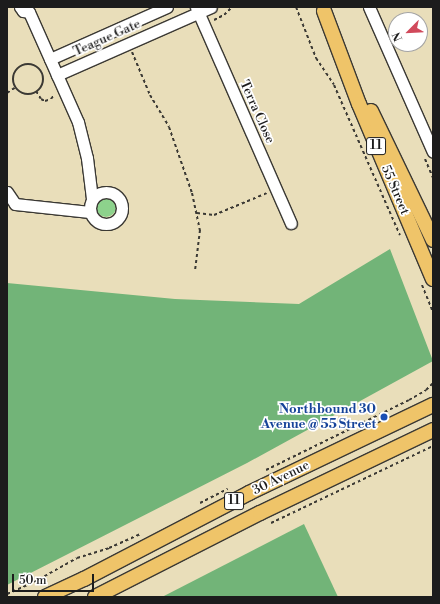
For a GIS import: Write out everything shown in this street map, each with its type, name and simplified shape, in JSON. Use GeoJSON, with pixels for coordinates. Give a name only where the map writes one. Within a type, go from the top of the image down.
{"type":"FeatureCollection","features":[{"type":"Feature","properties":{"kind":"main road","name":"55 Street"},"geometry":{"type":"LineString","coordinates":[[323,9],[433,240]]}},
{"type":"Feature","properties":{"kind":"main road","name":"55 Street"},"geometry":{"type":"LineString","coordinates":[[323,9],[358,104],[427,281]]}},
{"type":"Feature","properties":{"kind":"main road","name":"30 Avenue"},"geometry":{"type":"LineString","coordinates":[[45,597],[84,579],[249,493],[431,404]]}},
{"type":"Feature","properties":{"kind":"main road","name":"30 Avenue"},"geometry":{"type":"LineString","coordinates":[[95,597],[260,513],[433,430]]}},
{"type":"Feature","properties":{"kind":"street","name":"Teague Gate"},"geometry":{"type":"LineString","coordinates":[[50,59],[167,7]]}},
{"type":"Feature","properties":{"kind":"street","name":"Teague Gate"},"geometry":{"type":"LineString","coordinates":[[57,75],[197,10],[211,7]]}},
{"type":"Feature","properties":{"kind":"street"},"geometry":{"type":"LineString","coordinates":[[369,7],[430,139],[433,152]]}},
{"type":"Feature","properties":{"kind":"street"},"geometry":{"type":"LineString","coordinates":[[28,9],[83,139],[92,199],[90,212],[97,221],[107,224],[117,219],[121,210],[119,199],[111,193],[100,192],[92,199]]}},
{"type":"Feature","properties":{"kind":"street","name":"Terra Close"},"geometry":{"type":"LineString","coordinates":[[197,10],[291,223]]}},
{"type":"Feature","properties":{"kind":"street"},"geometry":{"type":"LineString","coordinates":[[7,192],[11,208],[90,212]]}},
{"type":"Feature","properties":{"kind":"path"},"geometry":{"type":"LineString","coordinates":[[213,21],[224,15],[232,7]]}},
{"type":"Feature","properties":{"kind":"path"},"geometry":{"type":"LineString","coordinates":[[296,7],[316,58],[334,85],[401,238]]}},
{"type":"Feature","properties":{"kind":"path"},"geometry":{"type":"LineString","coordinates":[[132,50],[150,95],[170,131],[189,182],[200,230],[195,271]]}},
{"type":"Feature","properties":{"kind":"path"},"geometry":{"type":"LineString","coordinates":[[25,64],[36,67],[42,74],[44,83],[36,91],[26,94],[20,92],[13,80],[14,73],[18,68],[25,64]]}},
{"type":"Feature","properties":{"kind":"path"},"geometry":{"type":"LineString","coordinates":[[44,83],[48,85]]}},
{"type":"Feature","properties":{"kind":"path"},"geometry":{"type":"LineString","coordinates":[[7,93],[16,87]]}},
{"type":"Feature","properties":{"kind":"path"},"geometry":{"type":"LineString","coordinates":[[36,91],[41,99],[45,101],[53,97],[53,91]]}},
{"type":"Feature","properties":{"kind":"path"},"geometry":{"type":"LineString","coordinates":[[197,213],[214,215],[276,190]]}},
{"type":"Feature","properties":{"kind":"path"},"geometry":{"type":"LineString","coordinates":[[427,281],[433,312]]}},
{"type":"Feature","properties":{"kind":"path"},"geometry":{"type":"LineString","coordinates":[[263,471],[417,396],[433,383]]}},
{"type":"Feature","properties":{"kind":"path"},"geometry":{"type":"LineString","coordinates":[[314,503],[433,446]]}},
{"type":"Feature","properties":{"kind":"path"},"geometry":{"type":"LineString","coordinates":[[194,506],[230,488]]}},
{"type":"Feature","properties":{"kind":"path"},"geometry":{"type":"LineString","coordinates":[[7,594],[34,582],[77,558],[109,548],[147,531]]}},
{"type":"Feature","properties":{"kind":"green space"},"geometry":{"type":"Polygon","coordinates":[[[106,197],[113,200],[116,207],[113,214],[106,217],[99,214],[96,207],[99,200],[106,197]]]}},
{"type":"Feature","properties":{"kind":"green space"},"geometry":{"type":"Polygon","coordinates":[[[390,249],[433,361],[247,463],[7,585],[7,283],[175,299],[299,304],[390,249]]]}},
{"type":"Feature","properties":{"kind":"green space"},"geometry":{"type":"Polygon","coordinates":[[[304,524],[338,597],[162,597],[304,524]]]}},
{"type":"Feature","properties":{"kind":"place","name":"Northbound 30 Avenue @ 55 Street"},"geometry":{"type":"Point","coordinates":[384,417]}}]}
